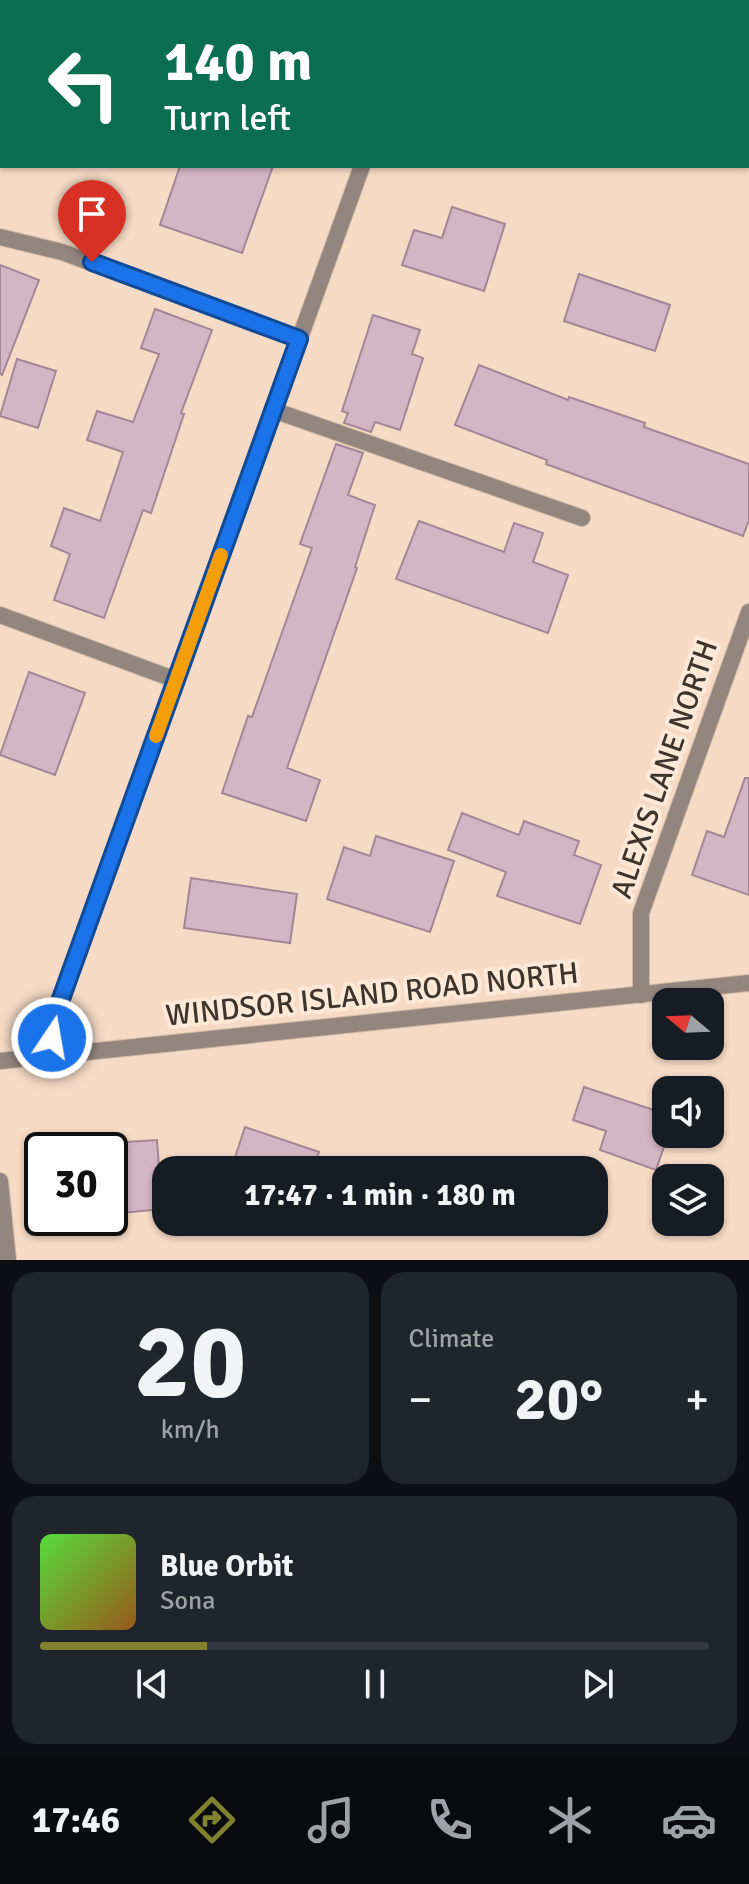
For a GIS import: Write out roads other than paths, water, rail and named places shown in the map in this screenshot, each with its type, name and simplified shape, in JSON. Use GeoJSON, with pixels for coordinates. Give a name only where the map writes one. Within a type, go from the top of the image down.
{"type":"FeatureCollection","features":[{"type":"Feature","properties":{"kind":"street"},"geometry":{"type":"LineString","coordinates":[[52,1055],[53,1021],[361,168]]}},
{"type":"Feature","properties":{"kind":"street"},"geometry":{"type":"LineString","coordinates":[[0,237],[62,252],[299,339]]}},
{"type":"Feature","properties":{"kind":"street"},"geometry":{"type":"LineString","coordinates":[[273,410],[582,518]]}},
{"type":"Feature","properties":{"kind":"street","name":"ALEXIS LANE NORTH"},"geometry":{"type":"LineString","coordinates":[[641,995],[641,913],[749,612]]}},
{"type":"Feature","properties":{"kind":"street"},"geometry":{"type":"LineString","coordinates":[[0,615],[176,680]]}},
{"type":"Feature","properties":{"kind":"street","name":"WINDSOR ISLAND ROAD NORTH"},"geometry":{"type":"LineString","coordinates":[[0,1061],[749,983]]}},
{"type":"Feature","properties":{"kind":"street"},"geometry":{"type":"LineString","coordinates":[[0,1181],[8,1260]]}}]}
